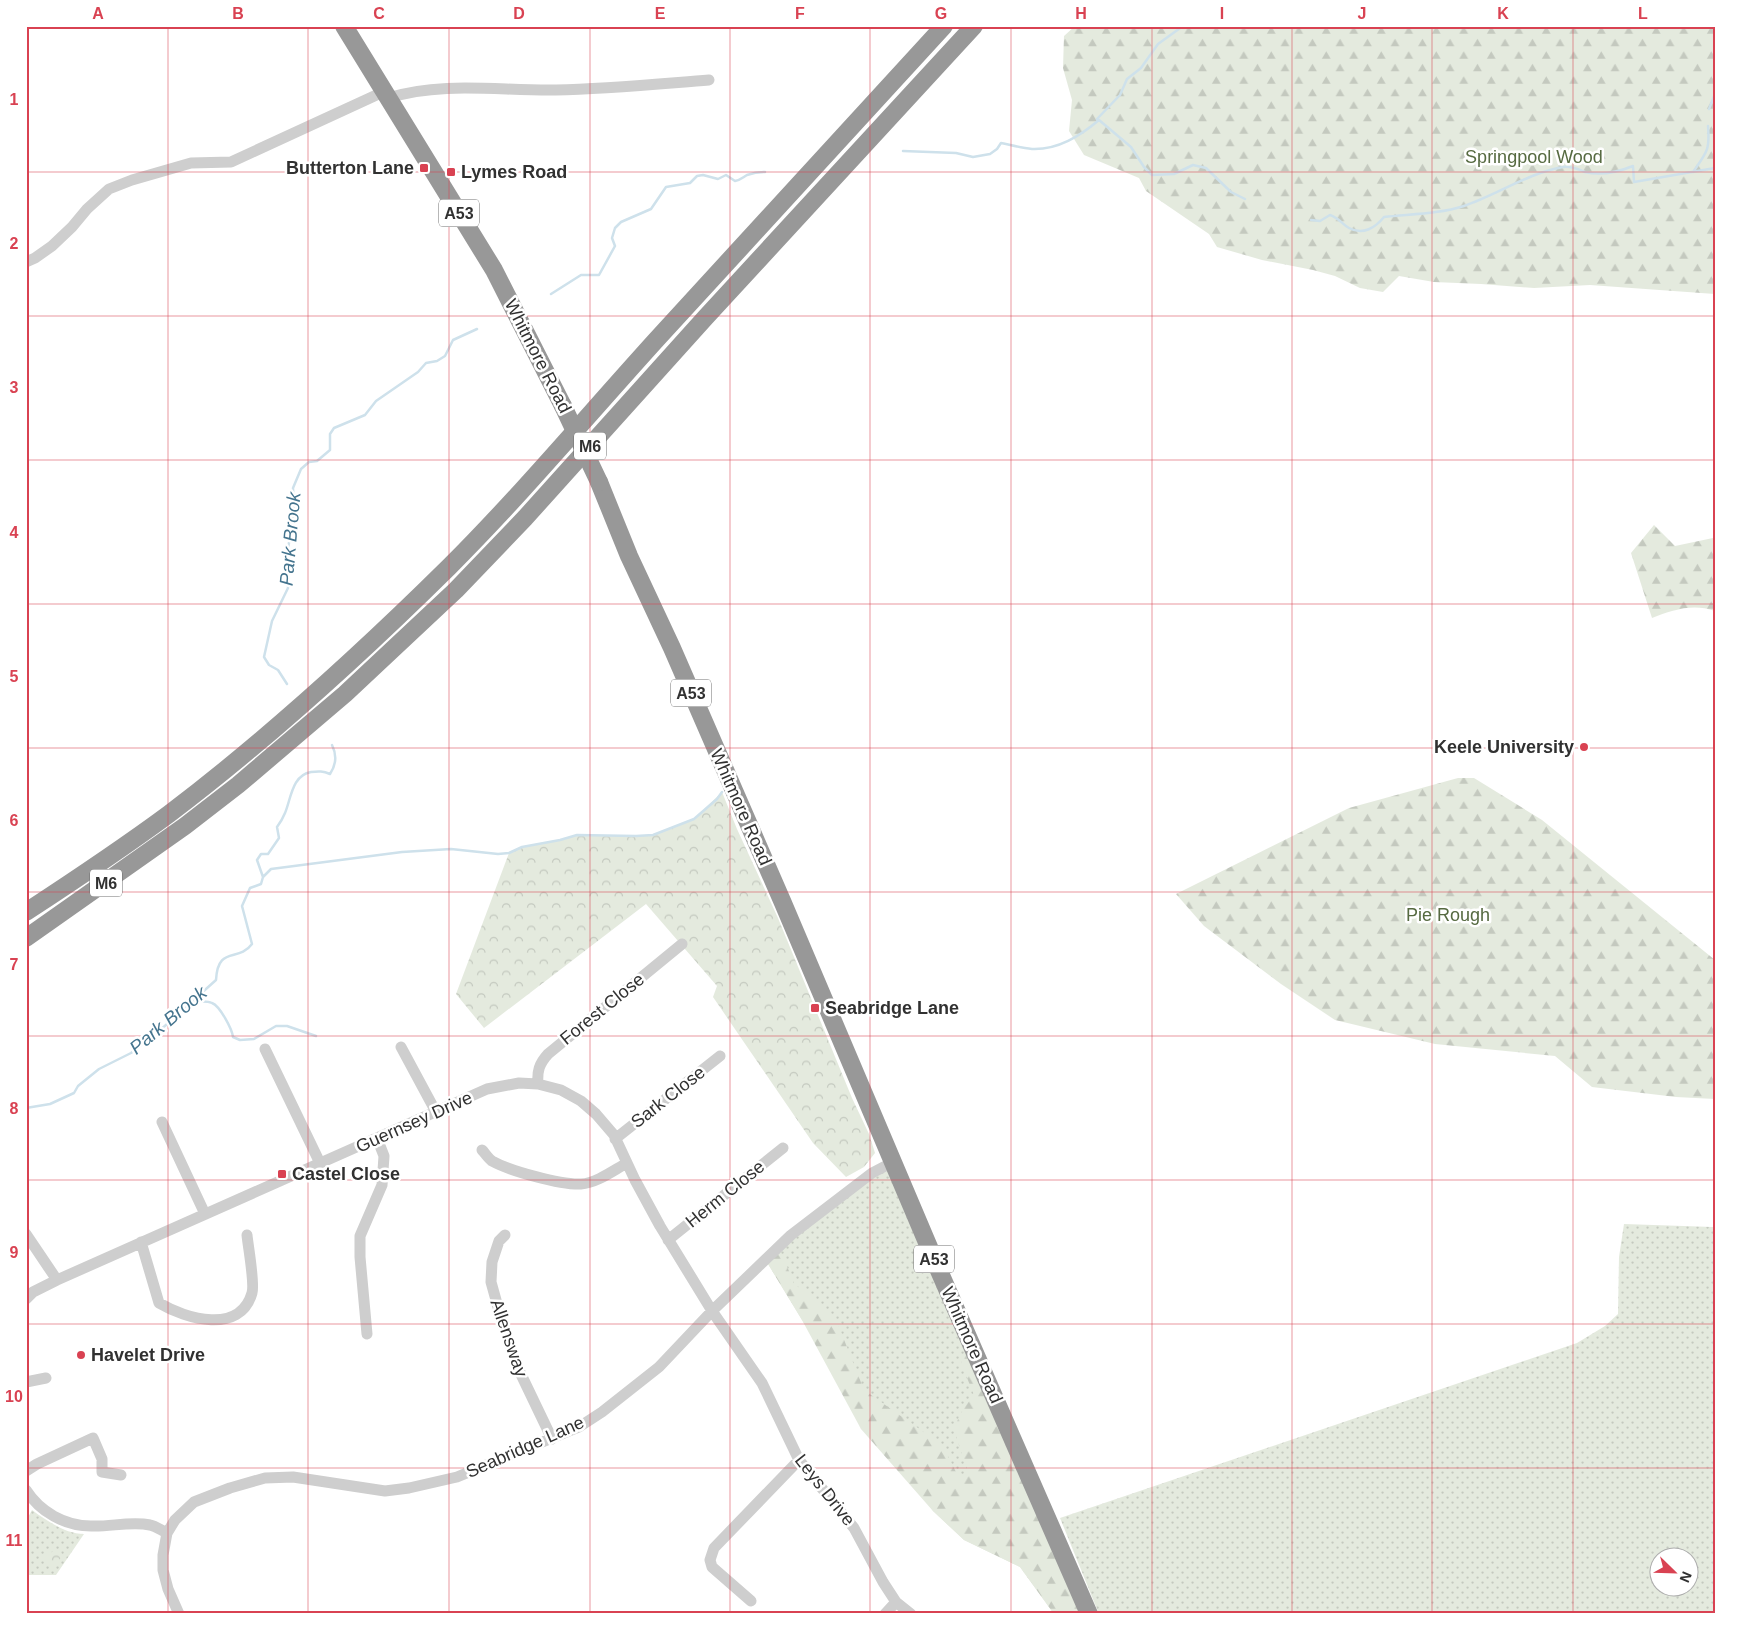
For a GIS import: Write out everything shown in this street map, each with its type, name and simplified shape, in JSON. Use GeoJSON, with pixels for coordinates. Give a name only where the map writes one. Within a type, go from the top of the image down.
{"type":"FeatureCollection","features":[{"type":"Feature","properties":{"kind":"highway","name":"Whitmore Road"},"geometry":{"type":"LineString","coordinates":[[344,26],[494,270],[599,482],[629,556],[672,648],[783,903],[937,1266],[1088,1614]]}},
{"type":"Feature","properties":{"kind":"highway","name":"M6"},"geometry":{"type":"LineString","coordinates":[[26,912],[96,867],[171,812],[276,727],[328,681],[449,567],[942,29]]}},
{"type":"Feature","properties":{"kind":"highway","name":"M6"},"geometry":{"type":"LineString","coordinates":[[26,938],[186,826],[238,786],[337,701],[442,604],[525,518],[705,318],[970,31]]}},
{"type":"Feature","properties":{"kind":"street"},"geometry":{"type":"LineString","coordinates":[[26,262],[52,246],[109,188],[191,162],[231,162],[386,95],[465,87],[554,90],[609,88],[709,80]]}},
{"type":"Feature","properties":{"kind":"street","name":"Forest Close"},"geometry":{"type":"LineString","coordinates":[[538,1084],[537,1072],[540,1063],[548,1054],[682,944]]}},
{"type":"Feature","properties":{"kind":"street"},"geometry":{"type":"LineString","coordinates":[[400,1047],[436,1112]]}},
{"type":"Feature","properties":{"kind":"street"},"geometry":{"type":"LineString","coordinates":[[265,1049],[320,1163]]}},
{"type":"Feature","properties":{"kind":"street","name":"Sark Close"},"geometry":{"type":"LineString","coordinates":[[615,1139],[720,1056]]}},
{"type":"Feature","properties":{"kind":"street","name":"Guernsey Drive"},"geometry":{"type":"LineString","coordinates":[[26,1298],[33,1292],[57,1280],[487,1089],[519,1083],[538,1084],[561,1090],[596,1114],[615,1139],[668,1240],[712,1311]]}},
{"type":"Feature","properties":{"kind":"street"},"geometry":{"type":"LineString","coordinates":[[162,1122],[205,1214]]}},
{"type":"Feature","properties":{"kind":"street"},"geometry":{"type":"LineString","coordinates":[[367,1334],[360,1236],[382,1184],[384,1156],[377,1138]]}},
{"type":"Feature","properties":{"kind":"street","name":"Herm Close"},"geometry":{"type":"LineString","coordinates":[[668,1240],[783,1148]]}},
{"type":"Feature","properties":{"kind":"street"},"geometry":{"type":"LineString","coordinates":[[482,1150],[490,1160],[507,1167],[539,1177],[582,1184],[627,1163]]}},
{"type":"Feature","properties":{"kind":"street","name":"Seabridge Lane"},"geometry":{"type":"LineString","coordinates":[[179,1614],[168,1589],[163,1570],[163,1555],[167,1533],[175,1520],[194,1502],[230,1488],[264,1478],[293,1477],[385,1492],[409,1488],[457,1477],[579,1427],[602,1412],[659,1367],[712,1311],[791,1235],[872,1173],[893,1162]]}},
{"type":"Feature","properties":{"kind":"street"},"geometry":{"type":"LineString","coordinates":[[26,1234],[57,1280]]}},
{"type":"Feature","properties":{"kind":"street"},"geometry":{"type":"LineString","coordinates":[[141,1242],[159,1303],[186,1316],[213,1321],[234,1317],[247,1305],[253,1291],[247,1234]]}},
{"type":"Feature","properties":{"kind":"street","name":"Allensway"},"geometry":{"type":"LineString","coordinates":[[504,1236],[499,1241],[492,1262],[491,1282],[517,1366],[552,1439]]}},
{"type":"Feature","properties":{"kind":"street","name":"Leys Drive"},"geometry":{"type":"LineString","coordinates":[[712,1311],[762,1383],[799,1460],[854,1528],[896,1602],[911,1614]]}},
{"type":"Feature","properties":{"kind":"street"},"geometry":{"type":"LineString","coordinates":[[26,1382],[46,1378]]}},
{"type":"Feature","properties":{"kind":"street"},"geometry":{"type":"LineString","coordinates":[[26,1471],[94,1438],[102,1460],[102,1472],[121,1474]]}},
{"type":"Feature","properties":{"kind":"street"},"geometry":{"type":"LineString","coordinates":[[751,1601],[712,1567],[710,1560],[714,1548],[799,1460]]}},
{"type":"Feature","properties":{"kind":"street"},"geometry":{"type":"LineString","coordinates":[[26,1490],[38,1506],[50,1514],[74,1524],[91,1526],[150,1525],[167,1533]]}},
{"type":"Feature","properties":{"kind":"street"},"geometry":{"type":"LineString","coordinates":[[885,1614],[896,1602]]}},
{"type":"Feature","properties":{"kind":"green space","name":"Springpool Wood"},"geometry":{"type":"Polygon","coordinates":[[[1075,26],[1715,26],[1715,294],[1590,285],[1534,288],[1434,282],[1399,276],[1383,292],[1360,288],[1335,276],[1313,270],[1262,260],[1217,247],[1209,234],[1146,191],[1139,178],[1084,155],[1069,131],[1072,100],[1063,68],[1064,36],[1075,26]]]}},
{"type":"Feature","properties":{"kind":"green space"},"geometry":{"type":"Polygon","coordinates":[[[1654,525],[1675,546],[1715,539],[1715,611],[1683,608],[1652,618],[1631,553],[1654,525]]]}},
{"type":"Feature","properties":{"kind":"green space","name":"Pie Rough"},"geometry":{"type":"Polygon","coordinates":[[[1458,778],[1474,778],[1542,820],[1715,960],[1715,1099],[1676,1097],[1592,1087],[1555,1056],[1435,1044],[1335,1020],[1281,984],[1204,926],[1176,894],[1349,808],[1458,778]]]}},
{"type":"Feature","properties":{"kind":"green space"},"geometry":{"type":"Polygon","coordinates":[[[722,792],[778,918],[852,1098],[869,1134],[875,1153],[864,1167],[846,1177],[813,1143],[713,997],[717,986],[646,904],[484,1028],[456,994],[509,853],[522,847],[577,835],[653,835],[694,819],[722,792]]]}},
{"type":"Feature","properties":{"kind":"green space"},"geometry":{"type":"Polygon","coordinates":[[[893,1162],[937,1266],[1054,1614],[1020,1567],[964,1540],[933,1511],[802,1320],[765,1259],[893,1162]]]}},
{"type":"Feature","properties":{"kind":"green space"},"geometry":{"type":"Polygon","coordinates":[[[1624,1224],[1715,1226],[1715,1614],[1099,1614],[1060,1518],[1577,1343],[1605,1326],[1618,1314],[1619,1257],[1624,1224]]]}},
{"type":"Feature","properties":{"kind":"green space"},"geometry":{"type":"Polygon","coordinates":[[[774,1251],[785,1261],[794,1284],[812,1296],[839,1327],[864,1390],[942,1445],[956,1472],[964,1475],[967,1468],[959,1446],[956,1430],[960,1415],[974,1395],[961,1363],[968,1349],[1083,1614],[1054,1614],[1020,1567],[964,1540],[933,1511],[861,1429],[802,1320],[765,1259],[774,1251]]]}},
{"type":"Feature","properties":{"kind":"green space"},"geometry":{"type":"Polygon","coordinates":[[[32,1510],[70,1532],[84,1534],[56,1575],[26,1575],[26,1521],[32,1510]]]}},
{"type":"Feature","properties":{"kind":"green space"},"geometry":{"type":"Polygon","coordinates":[[[56,1549],[61,1551],[62,1557],[53,1565],[46,1566],[44,1561],[46,1556],[56,1549]]]}},
{"type":"Feature","properties":{"kind":"waterway"},"geometry":{"type":"LineString","coordinates":[[1097,119],[1120,95],[1127,79],[1141,68],[1158,44],[1183,26]]}},
{"type":"Feature","properties":{"kind":"waterway"},"geometry":{"type":"LineString","coordinates":[[1709,109],[1715,94]]}},
{"type":"Feature","properties":{"kind":"waterway","name":"Park Brook"},"geometry":{"type":"LineString","coordinates":[[903,151],[956,153],[973,157],[990,154],[1001,143],[1028,149],[1042,149],[1068,141],[1099,120],[1131,147],[1144,167],[1152,175],[1174,174],[1193,165],[1206,168],[1231,192],[1245,199]]}},
{"type":"Feature","properties":{"kind":"waterway"},"geometry":{"type":"LineString","coordinates":[[1693,172],[1702,160],[1708,146],[1708,126]]}},
{"type":"Feature","properties":{"kind":"waterway","name":"Park Brook"},"geometry":{"type":"LineString","coordinates":[[1311,220],[1320,221],[1330,215],[1349,228],[1364,231],[1373,227],[1384,217],[1454,209],[1537,174],[1563,167],[1572,167],[1597,174],[1615,172],[1633,166],[1634,182],[1715,168]]}},
{"type":"Feature","properties":{"kind":"waterway","name":"Park Brook"},"geometry":{"type":"LineString","coordinates":[[551,294],[581,275],[599,275],[615,246],[612,238],[615,228],[621,222],[651,209],[666,187],[690,183],[697,176],[703,175],[718,179],[726,175],[735,181],[749,174],[765,172]]}},
{"type":"Feature","properties":{"kind":"waterway","name":"Park Brook"},"geometry":{"type":"LineString","coordinates":[[287,684],[278,670],[269,665],[264,657],[272,621],[288,588],[287,555],[294,512],[293,488],[301,469],[309,462],[317,461],[330,450],[330,434],[334,428],[365,415],[376,401],[418,372],[426,363],[437,361],[445,356],[453,340],[477,329]]}},
{"type":"Feature","properties":{"kind":"waterway","name":"Park Brook"},"geometry":{"type":"LineString","coordinates":[[26,1108],[50,1104],[74,1093],[78,1086],[99,1069],[131,1053],[157,1033],[216,980],[218,969],[225,958],[247,950],[252,944],[242,906],[250,888],[261,884],[263,877],[257,860],[261,854],[268,854],[279,838],[277,827],[285,813],[293,788],[300,778],[311,772],[321,771],[330,774],[335,760],[335,752],[332,745]]}},
{"type":"Feature","properties":{"kind":"waterway"},"geometry":{"type":"LineString","coordinates":[[263,877],[271,869],[402,852],[451,849],[498,854],[509,853],[522,847],[577,835],[653,835],[694,819],[717,799],[722,792]]}},
{"type":"Feature","properties":{"kind":"waterway"},"geometry":{"type":"LineString","coordinates":[[192,1002],[212,1003],[219,1008],[233,1037],[240,1040],[254,1039],[276,1026],[287,1026],[316,1036]]}},
{"type":"Feature","properties":{"kind":"place","name":"Butterton Lane"},"geometry":{"type":"Point","coordinates":[424,168]}},
{"type":"Feature","properties":{"kind":"place","name":"Lymes Road"},"geometry":{"type":"Point","coordinates":[451,172]}},
{"type":"Feature","properties":{"kind":"place","name":"Keele University"},"geometry":{"type":"Point","coordinates":[1584,747]}},
{"type":"Feature","properties":{"kind":"place","name":"Seabridge Lane"},"geometry":{"type":"Point","coordinates":[815,1008]}},
{"type":"Feature","properties":{"kind":"place","name":"Castel Close"},"geometry":{"type":"Point","coordinates":[282,1174]}},
{"type":"Feature","properties":{"kind":"place","name":"Havelet Drive"},"geometry":{"type":"Point","coordinates":[81,1355]}}]}
